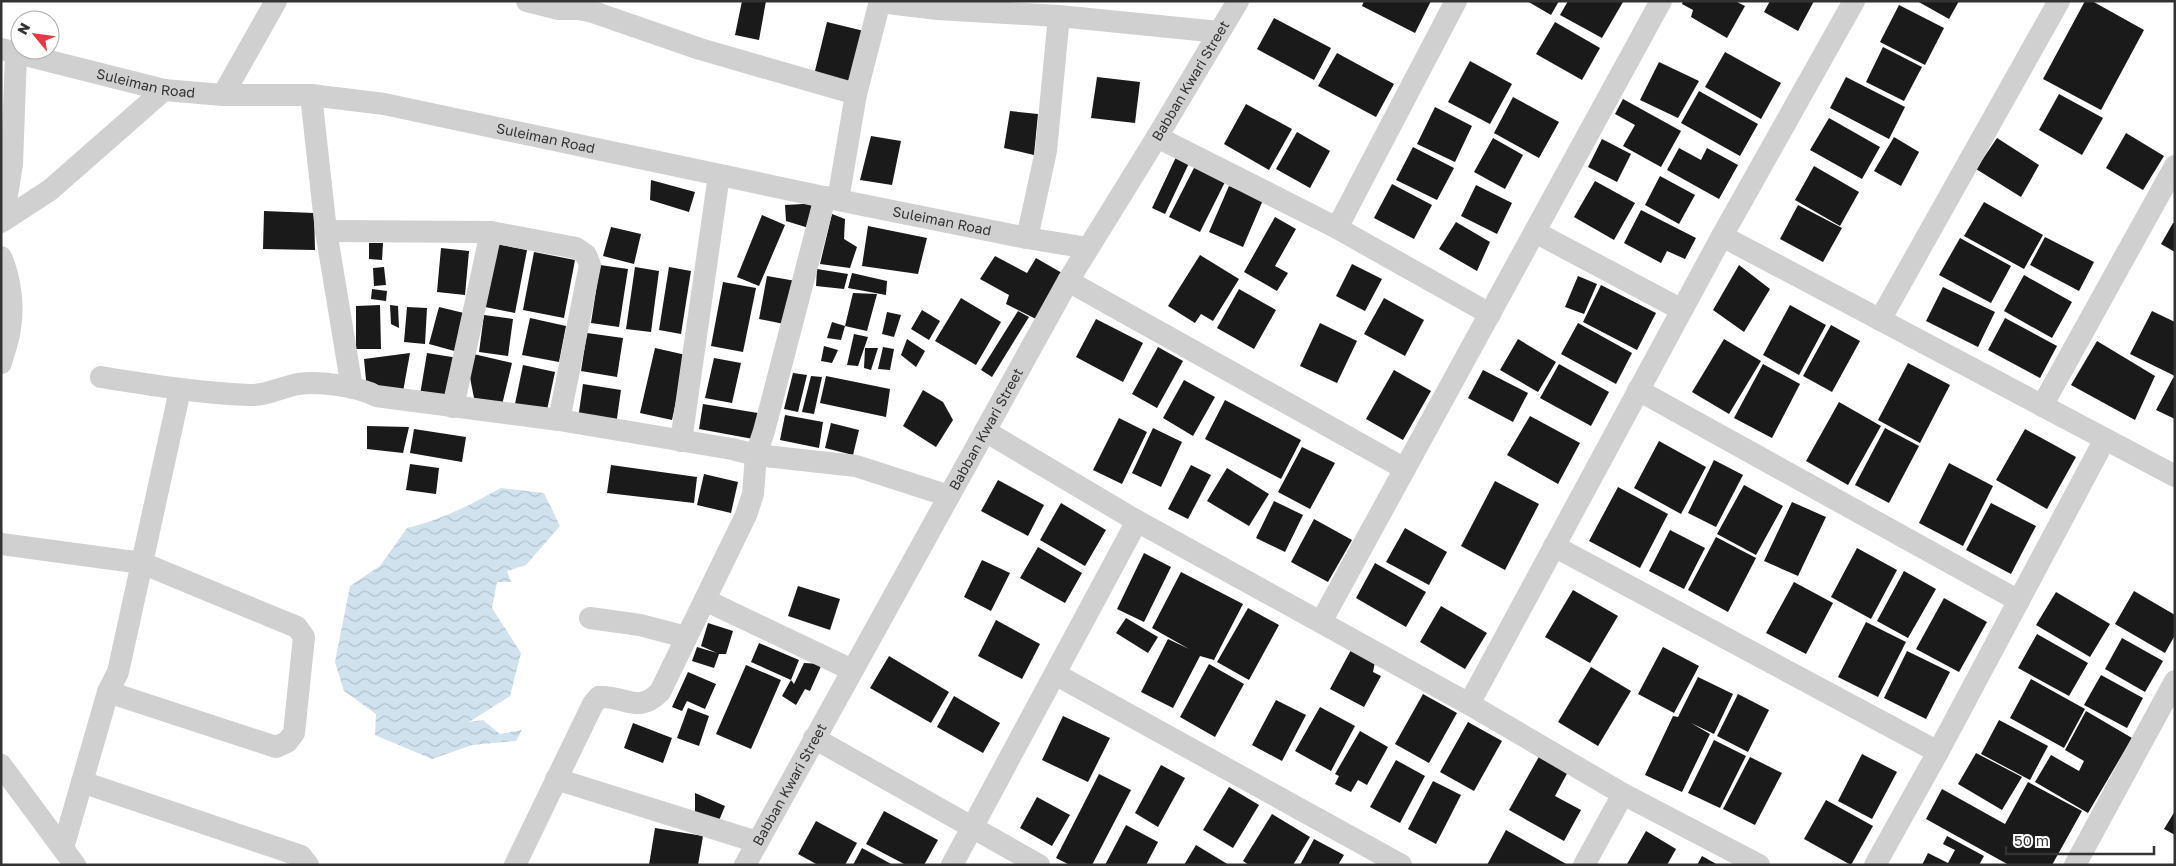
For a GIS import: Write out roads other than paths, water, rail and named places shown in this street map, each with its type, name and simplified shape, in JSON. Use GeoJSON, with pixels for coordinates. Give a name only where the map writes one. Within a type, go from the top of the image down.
{"type":"FeatureCollection","features":[{"type":"Feature","properties":{"kind":"street"},"geometry":{"type":"LineString","coordinates":[[223,95],[276,1]]}},
{"type":"Feature","properties":{"kind":"street"},"geometry":{"type":"LineString","coordinates":[[527,1],[559,9],[579,8],[700,49],[856,94]]}},
{"type":"Feature","properties":{"kind":"street","name":"Babban Kwari Street"},"geometry":{"type":"LineString","coordinates":[[745,865],[1068,281],[1238,1]]}},
{"type":"Feature","properties":{"kind":"street"},"geometry":{"type":"LineString","coordinates":[[1337,228],[1456,1]]}},
{"type":"Feature","properties":{"kind":"street"},"geometry":{"type":"LineString","coordinates":[[1321,622],[1661,1]]}},
{"type":"Feature","properties":{"kind":"street"},"geometry":{"type":"LineString","coordinates":[[1469,704],[1722,236],[1854,1]]}},
{"type":"Feature","properties":{"kind":"street"},"geometry":{"type":"LineString","coordinates":[[1880,320],[2059,1]]}},
{"type":"Feature","properties":{"kind":"street"},"geometry":{"type":"LineString","coordinates":[[515,865],[593,704],[599,697],[606,697],[641,704],[651,701],[660,692],[746,515],[753,494],[756,454],[832,198],[880,2],[937,9],[1059,16],[1113,11],[1219,32]]}},
{"type":"Feature","properties":{"kind":"street"},"geometry":{"type":"LineString","coordinates":[[1027,238],[1046,151],[1059,16]]}},
{"type":"Feature","properties":{"kind":"street"},"geometry":{"type":"LineString","coordinates":[[2,221],[7,164],[9,51]]}},
{"type":"Feature","properties":{"kind":"street","name":"Suleiman Road"},"geometry":{"type":"LineString","coordinates":[[9,51],[164,90],[223,95],[311,95],[384,104],[1027,238],[1088,248]]}},
{"type":"Feature","properties":{"kind":"street"},"geometry":{"type":"LineString","coordinates":[[2,221],[50,190],[164,90]]}},
{"type":"Feature","properties":{"kind":"street"},"geometry":{"type":"LineString","coordinates":[[311,95],[326,231],[352,388]]}},
{"type":"Feature","properties":{"kind":"street"},"geometry":{"type":"LineString","coordinates":[[1157,137],[1337,228],[1490,314]]}},
{"type":"Feature","properties":{"kind":"street"},"geometry":{"type":"LineString","coordinates":[[2042,406],[2175,166]]}},
{"type":"Feature","properties":{"kind":"street"},"geometry":{"type":"LineString","coordinates":[[681,441],[720,174]]}},
{"type":"Feature","properties":{"kind":"street"},"geometry":{"type":"LineString","coordinates":[[326,231],[491,232],[576,248],[586,255],[590,265],[559,420]]}},
{"type":"Feature","properties":{"kind":"street"},"geometry":{"type":"LineString","coordinates":[[453,407],[491,232]]}},
{"type":"Feature","properties":{"kind":"street"},"geometry":{"type":"LineString","coordinates":[[1534,232],[1682,310]]}},
{"type":"Feature","properties":{"kind":"street"},"geometry":{"type":"LineString","coordinates":[[1722,236],[2175,476]]}},
{"type":"Feature","properties":{"kind":"street"},"geometry":{"type":"LineString","coordinates":[[1,257],[6,270],[10,294],[11,327],[1,362]]}},
{"type":"Feature","properties":{"kind":"street"},"geometry":{"type":"LineString","coordinates":[[1068,281],[1404,469]]}},
{"type":"Feature","properties":{"kind":"street"},"geometry":{"type":"LineString","coordinates":[[101,377],[180,390],[252,396],[299,384],[324,384],[367,391],[376,396],[559,420],[756,454],[856,466],[949,496]]}},
{"type":"Feature","properties":{"kind":"street"},"geometry":{"type":"LineString","coordinates":[[69,856],[82,782],[108,692],[118,672],[180,390]]}},
{"type":"Feature","properties":{"kind":"street"},"geometry":{"type":"LineString","coordinates":[[1638,390],[2019,601]]}},
{"type":"Feature","properties":{"kind":"street"},"geometry":{"type":"LineString","coordinates":[[985,431],[1137,521],[1469,704],[1623,794],[1759,865]]}},
{"type":"Feature","properties":{"kind":"street"},"geometry":{"type":"LineString","coordinates":[[1875,865],[1938,752],[2105,439]]}},
{"type":"Feature","properties":{"kind":"street"},"geometry":{"type":"LineString","coordinates":[[952,865],[1137,521]]}},
{"type":"Feature","properties":{"kind":"street"},"geometry":{"type":"LineString","coordinates":[[1,544],[142,564],[297,627],[304,636],[294,733],[287,742],[276,747],[108,692]]}},
{"type":"Feature","properties":{"kind":"street"},"geometry":{"type":"LineString","coordinates":[[1554,546],[1938,752]]}},
{"type":"Feature","properties":{"kind":"street"},"geometry":{"type":"LineString","coordinates":[[705,600],[852,670]]}},
{"type":"Feature","properties":{"kind":"street"},"geometry":{"type":"LineString","coordinates":[[590,618],[640,625],[686,637]]}},
{"type":"Feature","properties":{"kind":"street"},"geometry":{"type":"LineString","coordinates":[[1055,674],[1388,862]]}},
{"type":"Feature","properties":{"kind":"street"},"geometry":{"type":"LineString","coordinates":[[2075,865],[2175,681]]}},
{"type":"Feature","properties":{"kind":"street"},"geometry":{"type":"LineString","coordinates":[[814,738],[1039,865]]}},
{"type":"Feature","properties":{"kind":"street"},"geometry":{"type":"LineString","coordinates":[[1,766],[69,856]]}},
{"type":"Feature","properties":{"kind":"street"},"geometry":{"type":"LineString","coordinates":[[556,779],[757,842]]}},
{"type":"Feature","properties":{"kind":"street"},"geometry":{"type":"LineString","coordinates":[[82,782],[301,856],[308,865]]}},
{"type":"Feature","properties":{"kind":"street"},"geometry":{"type":"LineString","coordinates":[[1584,865],[1623,794]]}},
{"type":"Feature","properties":{"kind":"water"},"geometry":{"type":"Polygon","coordinates":[[[501,488],[544,493],[560,526],[526,565],[507,571],[511,582],[497,582],[492,608],[521,653],[510,696],[469,722],[483,720],[500,734],[522,730],[516,741],[472,745],[432,759],[375,735],[376,714],[344,691],[335,662],[350,586],[380,566],[407,528],[432,521],[501,488]]]}}]}
